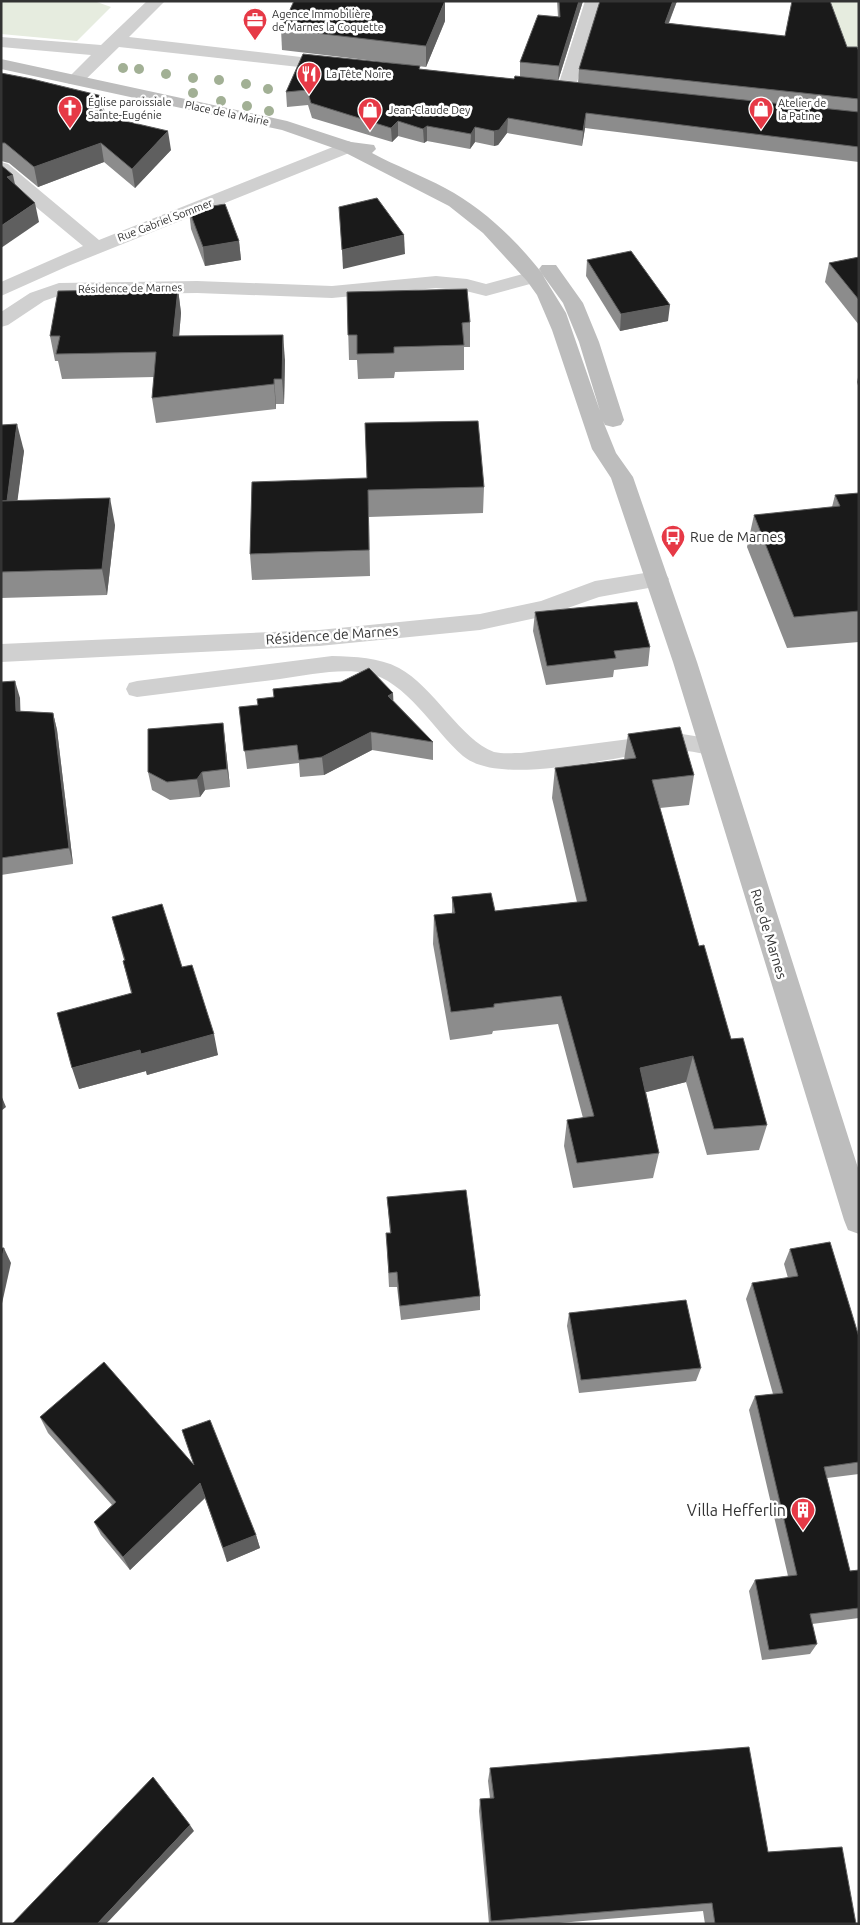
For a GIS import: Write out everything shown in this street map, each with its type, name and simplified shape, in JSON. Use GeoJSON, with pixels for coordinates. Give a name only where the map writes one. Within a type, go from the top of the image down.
{"type":"FeatureCollection","features":[{"type":"Feature","properties":{"kind":"main road","name":"Place de la Mairie"},"geometry":{"type":"LineString","coordinates":[[1,64],[287,126],[348,147]]}},
{"type":"Feature","properties":{"kind":"main road"},"geometry":{"type":"LineString","coordinates":[[348,147],[441,193],[470,212],[511,250],[534,276],[555,311],[578,343]]}},
{"type":"Feature","properties":{"kind":"main road"},"geometry":{"type":"LineString","coordinates":[[348,147],[370,150],[403,161],[433,175],[485,204],[510,225],[540,256],[573,303],[578,343]]}},
{"type":"Feature","properties":{"kind":"main road","name":"Rue de Marnes"},"geometry":{"type":"LineString","coordinates":[[578,343],[603,450],[622,477],[656,579],[859,1220]]}},
{"type":"Feature","properties":{"kind":"street"},"geometry":{"type":"LineString","coordinates":[[75,80],[157,1]]}},
{"type":"Feature","properties":{"kind":"street"},"geometry":{"type":"LineString","coordinates":[[566,89],[593,1]]}},
{"type":"Feature","properties":{"kind":"street"},"geometry":{"type":"LineString","coordinates":[[1,42],[110,46],[354,68]]}},
{"type":"Feature","properties":{"kind":"street"},"geometry":{"type":"LineString","coordinates":[[546,87],[585,91]]}},
{"type":"Feature","properties":{"kind":"street","name":"Rue Gabriel Sommer"},"geometry":{"type":"LineString","coordinates":[[2,288],[96,248],[348,147]]}},
{"type":"Feature","properties":{"kind":"street"},"geometry":{"type":"LineString","coordinates":[[1,168],[96,248]]}},
{"type":"Feature","properties":{"kind":"street","name":"Résidence de Marnes"},"geometry":{"type":"LineString","coordinates":[[1,321],[37,298],[59,289],[197,287],[332,292],[436,282],[467,285],[486,290],[499,288],[534,276]]}},
{"type":"Feature","properties":{"kind":"street","name":"Résidence de Marnes"},"geometry":{"type":"LineString","coordinates":[[1,653],[319,638],[480,622],[545,608],[595,589],[656,579]]}},
{"type":"Feature","properties":{"kind":"lane","name":"Résidence de Marnes"},"geometry":{"type":"LineString","coordinates":[[136,689],[332,664],[369,666],[392,674],[414,690],[472,751],[493,761],[521,762],[676,741],[710,746]]}},
{"type":"Feature","properties":{"kind":"shaded area"},"geometry":{"type":"Polygon","coordinates":[[[1,1],[94,1],[111,7],[77,41],[1,34],[1,1]]]}},
{"type":"Feature","properties":{"kind":"shaded area"},"geometry":{"type":"Polygon","coordinates":[[[822,1],[859,1],[859,104],[822,1]]]}},
{"type":"Feature","properties":{"kind":"building"},"geometry":{"type":"Polygon","coordinates":[[[294,1],[445,1],[426,46],[281,29],[294,1]]]}},
{"type":"Feature","properties":{"kind":"building"},"geometry":{"type":"Polygon","coordinates":[[[559,1],[579,1],[559,66],[520,62],[538,15],[560,17],[559,1]]]}},
{"type":"Feature","properties":{"kind":"building"},"geometry":{"type":"Polygon","coordinates":[[[600,1],[673,1],[665,23],[785,36],[792,1],[830,1],[847,47],[857,47],[859,51],[859,99],[579,69],[600,1]]]}},
{"type":"Feature","properties":{"kind":"building"},"geometry":{"type":"Polygon","coordinates":[[[303,54],[420,66],[419,69],[465,74],[514,79],[515,76],[859,112],[859,147],[586,113],[583,131],[508,118],[499,130],[494,131],[475,127],[471,134],[427,126],[423,129],[398,121],[391,128],[311,103],[307,90],[286,92],[303,54]]]}},
{"type":"Feature","properties":{"kind":"building"},"geometry":{"type":"Polygon","coordinates":[[[1,73],[102,96],[86,112],[168,131],[132,169],[101,143],[34,167],[5,143],[1,143],[1,73]]]}},
{"type":"Feature","properties":{"kind":"building"},"geometry":{"type":"Polygon","coordinates":[[[1,165],[13,175],[7,177],[35,203],[1,226],[1,165]]]}},
{"type":"Feature","properties":{"kind":"building"},"geometry":{"type":"Polygon","coordinates":[[[377,198],[404,235],[342,250],[339,207],[377,198]]]}},
{"type":"Feature","properties":{"kind":"building"},"geometry":{"type":"Polygon","coordinates":[[[225,204],[239,241],[203,247],[189,210],[225,204]]]}},
{"type":"Feature","properties":{"kind":"building"},"geometry":{"type":"Polygon","coordinates":[[[631,251],[670,305],[621,314],[587,260],[631,251]]]}},
{"type":"Feature","properties":{"kind":"building"},"geometry":{"type":"Polygon","coordinates":[[[859,257],[859,300],[829,263],[859,257]]]}},
{"type":"Feature","properties":{"kind":"building"},"geometry":{"type":"Polygon","coordinates":[[[178,289],[173,336],[283,335],[282,379],[274,379],[274,384],[152,398],[156,352],[56,354],[60,336],[50,336],[58,291],[178,289]]]}},
{"type":"Feature","properties":{"kind":"building"},"geometry":{"type":"Polygon","coordinates":[[[467,289],[470,322],[462,323],[464,345],[394,347],[394,353],[357,354],[357,335],[348,335],[347,292],[467,289]]]}},
{"type":"Feature","properties":{"kind":"building"},"geometry":{"type":"Polygon","coordinates":[[[478,421],[484,487],[368,490],[369,550],[250,554],[252,482],[367,478],[365,423],[478,421]]]}},
{"type":"Feature","properties":{"kind":"building"},"geometry":{"type":"Polygon","coordinates":[[[17,424],[7,501],[1,501],[1,425],[17,424]]]}},
{"type":"Feature","properties":{"kind":"building"},"geometry":{"type":"Polygon","coordinates":[[[859,493],[859,611],[794,617],[754,515],[840,506],[835,495],[859,493]]]}},
{"type":"Feature","properties":{"kind":"building"},"geometry":{"type":"Polygon","coordinates":[[[110,498],[102,569],[1,572],[1,501],[110,498]]]}},
{"type":"Feature","properties":{"kind":"building"},"geometry":{"type":"Polygon","coordinates":[[[637,602],[650,647],[614,651],[616,658],[547,666],[535,612],[637,602]]]}},
{"type":"Feature","properties":{"kind":"building"},"geometry":{"type":"Polygon","coordinates":[[[369,668],[393,693],[388,696],[433,742],[371,732],[322,757],[299,760],[297,745],[244,751],[239,707],[258,705],[257,699],[274,697],[273,689],[341,682],[369,668]]]}},
{"type":"Feature","properties":{"kind":"building"},"geometry":{"type":"Polygon","coordinates":[[[15,681],[16,711],[53,713],[69,848],[1,858],[1,682],[15,681]]]}},
{"type":"Feature","properties":{"kind":"building"},"geometry":{"type":"Polygon","coordinates":[[[223,723],[227,769],[202,772],[197,779],[167,782],[148,772],[148,729],[223,723]]]}},
{"type":"Feature","properties":{"kind":"building"},"geometry":{"type":"Polygon","coordinates":[[[680,727],[694,775],[652,780],[699,946],[704,945],[731,1039],[743,1038],[767,1125],[714,1129],[693,1056],[640,1068],[659,1153],[577,1163],[567,1120],[594,1116],[561,996],[494,1004],[494,1007],[451,1012],[434,915],[455,913],[452,897],[491,893],[495,911],[587,901],[555,768],[636,758],[628,734],[680,727]]]}},
{"type":"Feature","properties":{"kind":"building"},"geometry":{"type":"Polygon","coordinates":[[[162,904],[182,967],[192,965],[214,1034],[141,1054],[140,1050],[72,1068],[57,1013],[132,993],[123,961],[125,960],[112,917],[162,904]]]}},
{"type":"Feature","properties":{"kind":"building"},"geometry":{"type":"Polygon","coordinates":[[[466,1190],[480,1296],[400,1306],[397,1272],[389,1273],[386,1233],[391,1233],[387,1197],[466,1190]]]}},
{"type":"Feature","properties":{"kind":"building"},"geometry":{"type":"Polygon","coordinates":[[[830,1242],[859,1337],[859,1462],[824,1467],[850,1571],[859,1570],[859,1608],[810,1614],[817,1644],[769,1650],[755,1580],[797,1575],[755,1396],[783,1393],[752,1283],[798,1276],[790,1249],[830,1242]]]}},
{"type":"Feature","properties":{"kind":"building"},"geometry":{"type":"Polygon","coordinates":[[[1,1248],[4,1248],[1,1262],[1,1248]]]}},
{"type":"Feature","properties":{"kind":"building"},"geometry":{"type":"Polygon","coordinates":[[[686,1300],[701,1368],[581,1380],[569,1313],[686,1300]]]}},
{"type":"Feature","properties":{"kind":"building"},"geometry":{"type":"Polygon","coordinates":[[[104,1362],[194,1465],[182,1430],[210,1420],[256,1535],[223,1548],[200,1483],[123,1557],[94,1522],[116,1502],[40,1417],[104,1362]]]}},
{"type":"Feature","properties":{"kind":"building"},"geometry":{"type":"Polygon","coordinates":[[[749,1747],[768,1852],[842,1847],[856,1924],[715,1924],[712,1903],[491,1921],[480,1799],[494,1798],[490,1768],[749,1747]]]}},
{"type":"Feature","properties":{"kind":"building"},"geometry":{"type":"Polygon","coordinates":[[[153,1777],[190,1825],[97,1924],[12,1924],[153,1777]]]}},
{"type":"Feature","properties":{"kind":"place","name":"Agence Immobilière de Marnes la Coquette"},"geometry":{"type":"Point","coordinates":[255,41]}},
{"type":"Feature","properties":{"kind":"place","name":"La Tête Noire"},"geometry":{"type":"Point","coordinates":[309,95]}},
{"type":"Feature","properties":{"kind":"place","name":"Église paroissiale Sainte-Eugénie"},"geometry":{"type":"Point","coordinates":[70,129]}},
{"type":"Feature","properties":{"kind":"place","name":"Atelier de la Patine"},"geometry":{"type":"Point","coordinates":[761,130]}},
{"type":"Feature","properties":{"kind":"place","name":"Jean-Claude Dey"},"geometry":{"type":"Point","coordinates":[370,131]}},
{"type":"Feature","properties":{"kind":"place","name":"Rue de Marnes"},"geometry":{"type":"Point","coordinates":[673,558]}},
{"type":"Feature","properties":{"kind":"place","name":"Villa Hefferlin"},"geometry":{"type":"Point","coordinates":[803,1531]}}]}
